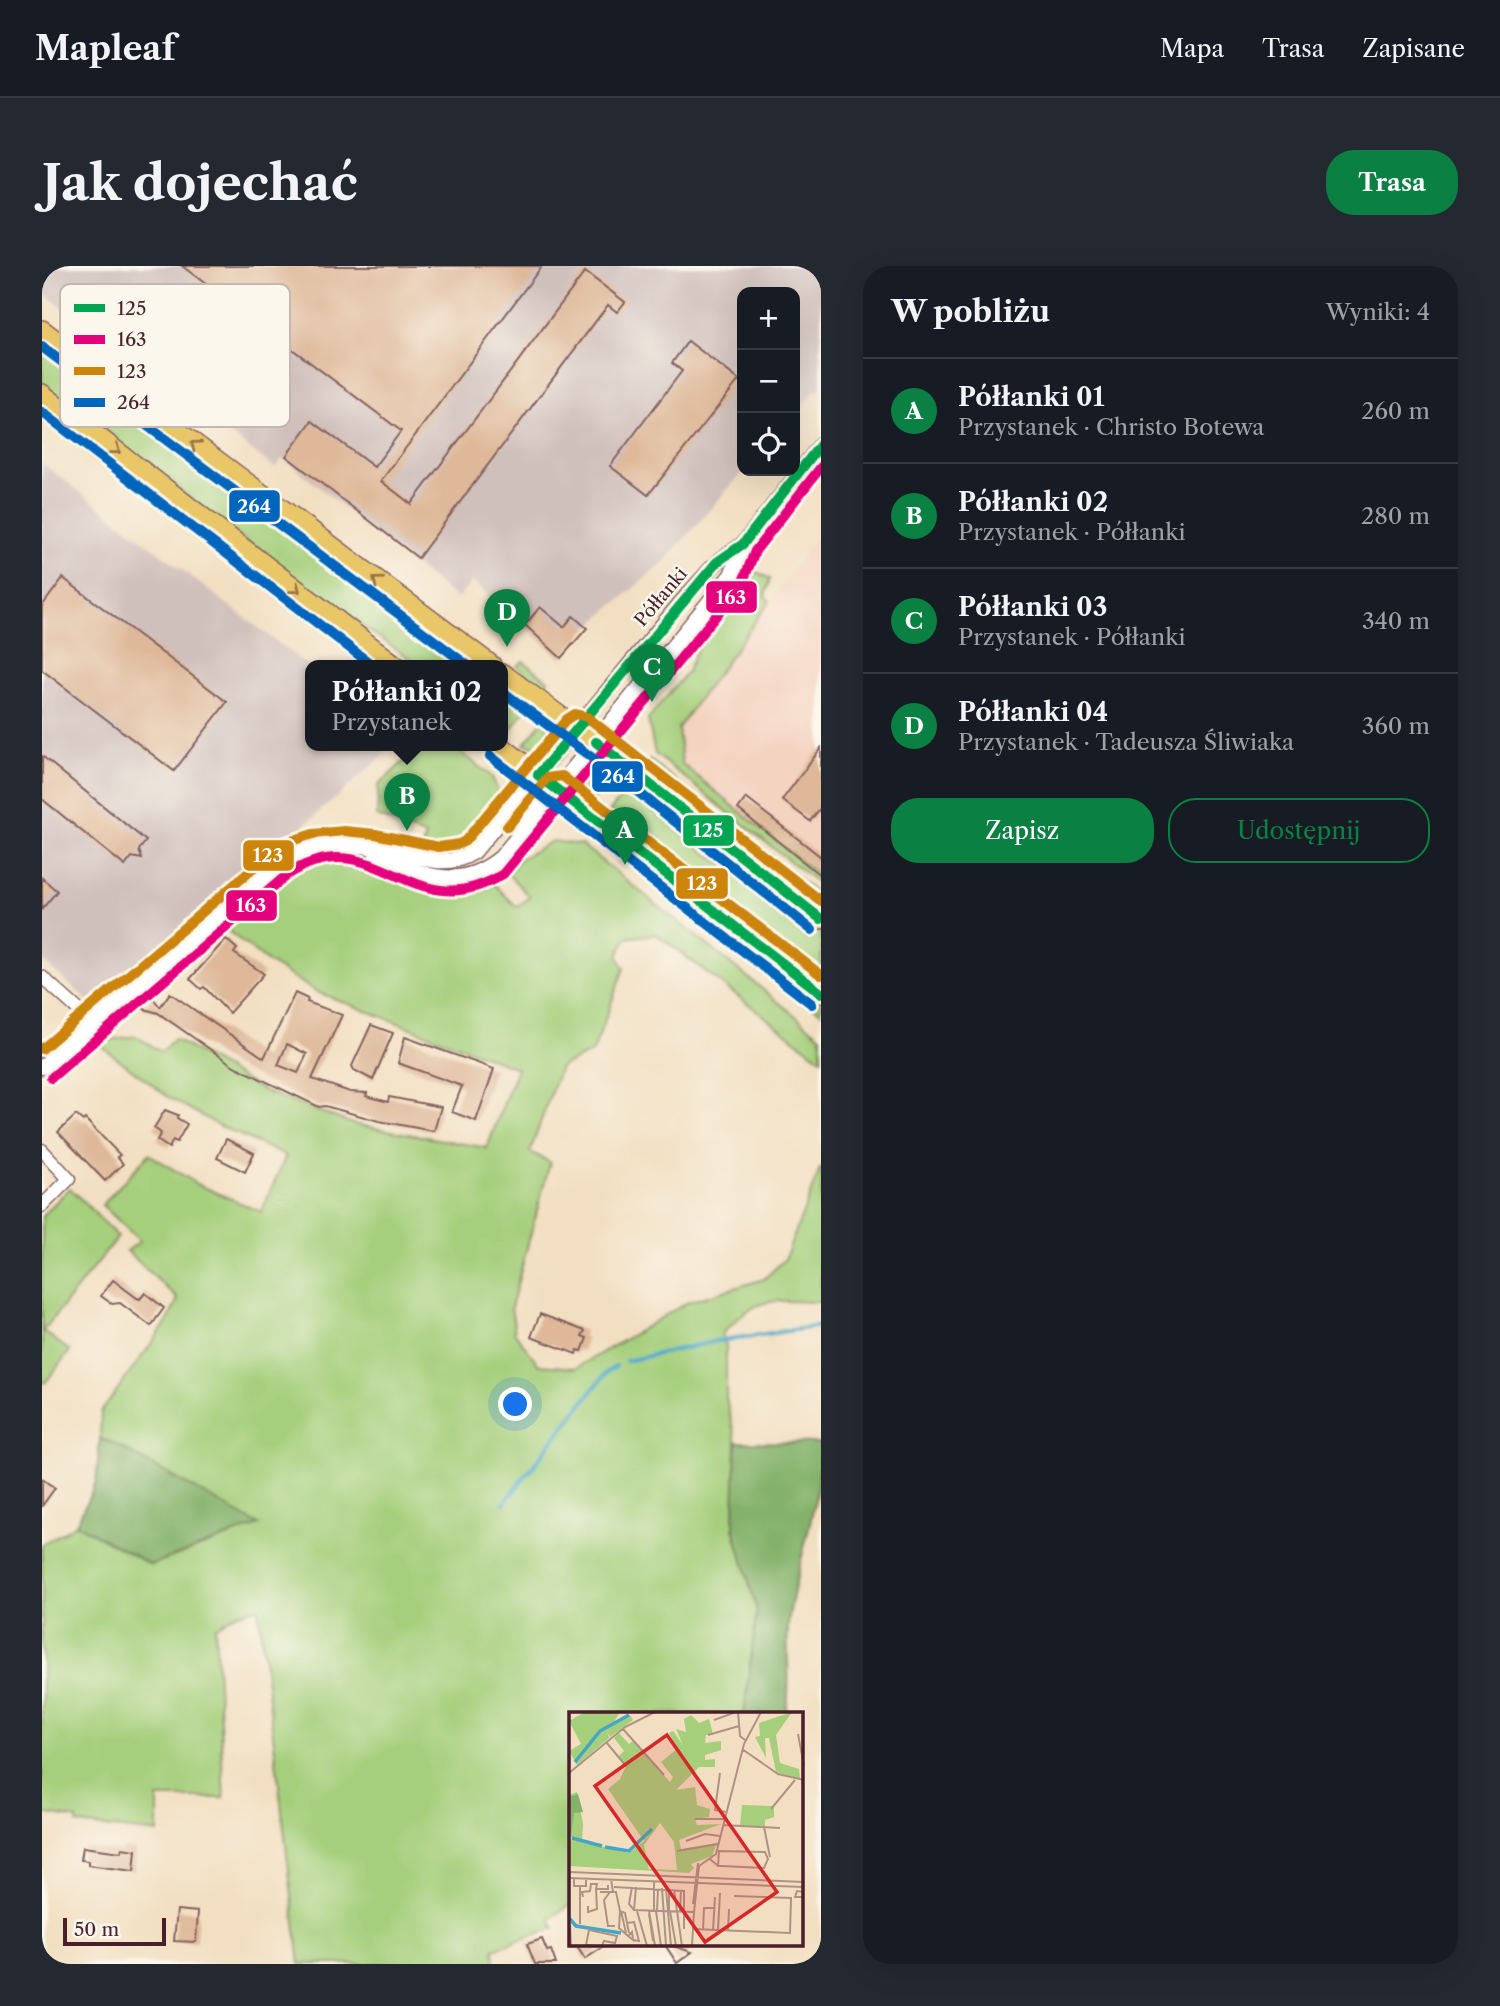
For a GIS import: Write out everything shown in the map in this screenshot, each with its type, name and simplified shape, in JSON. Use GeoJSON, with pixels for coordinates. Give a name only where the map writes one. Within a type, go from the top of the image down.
{"type":"FeatureCollection","features":[{"type":"Feature","properties":{"kind":"main road"},"geometry":{"type":"LineString","coordinates":[[42,330],[60,343]]}},
{"type":"Feature","properties":{"kind":"main road"},"geometry":{"type":"LineString","coordinates":[[42,394],[60,408]]}},
{"type":"Feature","properties":{"kind":"main road"},"geometry":{"type":"LineString","coordinates":[[85,427],[388,660]]}},
{"type":"Feature","properties":{"kind":"main road"},"geometry":{"type":"LineString","coordinates":[[172,427],[484,660]]}},
{"type":"Feature","properties":{"kind":"main road"},"geometry":{"type":"LineString","coordinates":[[508,678],[596,742],[821,919]]}},
{"type":"Feature","properties":{"kind":"main road"},"geometry":{"type":"LineString","coordinates":[[507,751],[821,993]]}},
{"type":"Feature","properties":{"kind":"street","name":"Półłanki"},"geometry":{"type":"LineString","coordinates":[[362,846],[427,874],[446,878],[467,877],[501,857],[731,575],[743,544],[821,444]]}},
{"type":"Feature","properties":{"kind":"street","name":"Półłanki"},"geometry":{"type":"LineString","coordinates":[[42,1067],[289,856],[321,845],[362,846],[436,863],[458,860],[481,845],[717,562],[743,544]]}},
{"type":"Feature","properties":{"kind":"street"},"geometry":{"type":"LineString","coordinates":[[42,977],[93,1023]]}},
{"type":"Feature","properties":{"kind":"street"},"geometry":{"type":"LineString","coordinates":[[42,1150],[69,1179],[42,1206]]}},
{"type":"Feature","properties":{"kind":"shaded area"},"geometry":{"type":"Polygon","coordinates":[[[42,266],[821,266],[821,389],[816,389],[800,407],[800,287],[737,287],[737,476],[740,476],[663,563],[587,628],[561,658],[472,581],[457,599],[283,458],[275,468],[221,427],[290,427],[290,284],[60,284],[60,306],[42,292],[42,266]]]}},
{"type":"Feature","properties":{"kind":"shaded area"},"geometry":{"type":"Polygon","coordinates":[[[42,463],[305,663],[305,751],[385,751],[382,757],[158,954],[105,997],[90,1002],[42,960],[42,463]]]}},
{"type":"Feature","properties":{"kind":"shaded area"},"geometry":{"type":"Polygon","coordinates":[[[821,531],[821,883],[682,764],[678,728],[821,531]]]}},
{"type":"Feature","properties":{"kind":"green space"},"geometry":{"type":"Polygon","coordinates":[[[42,345],[60,358],[60,398],[42,384],[42,345]]]}},
{"type":"Feature","properties":{"kind":"green space"},"geometry":{"type":"Polygon","coordinates":[[[98,427],[152,427],[465,660],[413,660],[319,597],[98,427]]]}},
{"type":"Feature","properties":{"kind":"green space"},"geometry":{"type":"Polygon","coordinates":[[[757,572],[770,579],[765,597],[770,601],[678,728],[682,764],[821,878],[821,886],[655,754],[648,719],[687,672],[707,625],[743,580],[757,572]]]}},
{"type":"Feature","properties":{"kind":"green space"},"geometry":{"type":"Polygon","coordinates":[[[523,661],[548,680],[542,689],[517,666],[523,661]]]}},
{"type":"Feature","properties":{"kind":"green space"},"geometry":{"type":"Polygon","coordinates":[[[508,692],[528,707],[508,733],[508,692]]]}},
{"type":"Feature","properties":{"kind":"green space"},"geometry":{"type":"Polygon","coordinates":[[[544,719],[551,733],[549,743],[541,748],[524,744],[544,719]]]}},
{"type":"Feature","properties":{"kind":"green space"},"geometry":{"type":"Polygon","coordinates":[[[415,751],[460,751],[492,777],[497,789],[497,802],[503,807],[470,844],[450,850],[438,849],[423,845],[426,836],[377,816],[378,786],[415,751]]]}},
{"type":"Feature","properties":{"kind":"green space"},"geometry":{"type":"Polygon","coordinates":[[[650,760],[821,897],[821,905],[645,766],[650,760]]]}},
{"type":"Feature","properties":{"kind":"green space"},"geometry":{"type":"Polygon","coordinates":[[[590,773],[610,778],[590,805],[580,789],[581,780],[590,773]]]}},
{"type":"Feature","properties":{"kind":"green space"},"geometry":{"type":"Polygon","coordinates":[[[627,790],[740,879],[821,934],[821,983],[605,817],[627,790]]]}},
{"type":"Feature","properties":{"kind":"green space"},"geometry":{"type":"Polygon","coordinates":[[[552,841],[582,845],[821,1036],[821,1059],[656,934],[626,938],[618,956],[624,968],[593,1052],[560,1067],[530,1152],[550,1162],[511,1307],[515,1333],[539,1365],[576,1368],[688,1302],[764,1279],[785,1259],[821,1166],[821,1302],[777,1301],[756,1306],[722,1334],[726,1345],[726,1398],[736,1442],[734,1528],[757,1611],[744,1712],[569,1712],[569,1905],[550,1919],[554,1928],[494,1949],[495,1964],[300,1964],[258,1607],[236,1614],[215,1627],[224,1798],[158,1798],[158,1833],[77,1824],[77,1819],[42,1813],[42,1545],[76,1524],[151,1565],[111,1442],[100,1439],[101,1412],[168,1321],[178,1299],[127,1251],[140,1241],[102,1205],[149,1154],[197,1184],[261,1212],[286,1156],[220,1126],[168,1097],[96,1042],[136,1036],[161,1052],[174,1039],[266,1092],[353,1124],[487,1148],[517,1068],[317,992],[269,963],[223,927],[289,873],[314,861],[337,858],[360,861],[449,892],[472,892],[494,884],[517,907],[530,897],[508,874],[520,859],[552,841]]]}},
{"type":"Feature","properties":{"kind":"green space"},"geometry":{"type":"Polygon","coordinates":[[[670,890],[821,1002],[821,1012],[697,916],[667,898],[670,890]]]}},
{"type":"Feature","properties":{"kind":"green space"},"geometry":{"type":"Polygon","coordinates":[[[70,1188],[118,1237],[43,1331],[70,1351],[45,1383],[42,1381],[42,1216],[70,1188]]]}},
{"type":"Feature","properties":{"kind":"green space"},"geometry":{"type":"Polygon","coordinates":[[[100,1439],[111,1442],[259,1525],[151,1565],[76,1524],[96,1483],[100,1439]]]}},
{"type":"Feature","properties":{"kind":"green space"},"geometry":{"type":"Polygon","coordinates":[[[736,1442],[821,1443],[813,1509],[789,1617],[785,1712],[744,1712],[757,1611],[734,1528],[736,1442]]]}},
{"type":"Feature","properties":{"kind":"building"},"geometry":{"type":"Polygon","coordinates":[[[182,266],[542,266],[381,481],[411,504],[585,272],[625,302],[617,312],[608,305],[418,558],[286,456],[312,421],[374,467],[401,431],[290,347],[290,284],[206,284],[182,266]]]}},
{"type":"Feature","properties":{"kind":"building"},"geometry":{"type":"Polygon","coordinates":[[[688,341],[737,378],[737,383],[648,495],[610,466],[682,371],[672,363],[688,341]]]}},
{"type":"Feature","properties":{"kind":"building"},"geometry":{"type":"Polygon","coordinates":[[[63,578],[227,702],[174,771],[42,670],[42,606],[63,578]]]}},
{"type":"Feature","properties":{"kind":"building"},"geometry":{"type":"Polygon","coordinates":[[[540,607],[564,627],[573,616],[587,628],[561,658],[525,625],[540,607]]]}},
{"type":"Feature","properties":{"kind":"building"},"geometry":{"type":"Polygon","coordinates":[[[821,748],[821,807],[810,821],[782,800],[821,748]]]}},
{"type":"Feature","properties":{"kind":"building"},"geometry":{"type":"Polygon","coordinates":[[[42,756],[146,841],[139,850],[142,859],[132,857],[125,866],[42,799],[42,756]]]}},
{"type":"Feature","properties":{"kind":"building"},"geometry":{"type":"Polygon","coordinates":[[[746,798],[821,857],[821,876],[738,809],[746,798]]]}},
{"type":"Feature","properties":{"kind":"building"},"geometry":{"type":"Polygon","coordinates":[[[42,878],[57,891],[42,909],[42,878]]]}},
{"type":"Feature","properties":{"kind":"building"},"geometry":{"type":"Polygon","coordinates":[[[226,939],[237,949],[234,953],[264,974],[229,1013],[204,987],[201,989],[190,979],[226,939]]]}},
{"type":"Feature","properties":{"kind":"building"},"geometry":{"type":"Polygon","coordinates":[[[170,993],[264,1058],[295,993],[308,999],[307,1002],[342,1015],[312,1079],[350,1092],[367,1093],[366,1096],[388,1102],[389,1097],[441,1107],[434,1131],[379,1121],[325,1106],[319,1107],[234,1066],[158,1013],[141,1008],[153,998],[160,1007],[170,993]],[[287,1044],[278,1065],[298,1073],[307,1054],[287,1044]]]}},
{"type":"Feature","properties":{"kind":"building"},"geometry":{"type":"Polygon","coordinates":[[[371,1025],[393,1033],[373,1080],[354,1070],[352,1066],[371,1025]]]}},
{"type":"Feature","properties":{"kind":"building"},"geometry":{"type":"Polygon","coordinates":[[[405,1037],[494,1069],[476,1121],[452,1112],[462,1086],[398,1063],[405,1037]]]}},
{"type":"Feature","properties":{"kind":"building"},"geometry":{"type":"Polygon","coordinates":[[[165,1110],[178,1115],[177,1118],[187,1124],[177,1142],[173,1140],[169,1148],[157,1140],[161,1133],[154,1128],[165,1110]]]}},
{"type":"Feature","properties":{"kind":"building"},"geometry":{"type":"Polygon","coordinates":[[[76,1115],[83,1121],[85,1119],[120,1155],[117,1157],[123,1164],[105,1181],[58,1132],[76,1115]]]}},
{"type":"Feature","properties":{"kind":"building"},"geometry":{"type":"Polygon","coordinates":[[[226,1139],[254,1153],[245,1172],[217,1158],[226,1139]]]}},
{"type":"Feature","properties":{"kind":"building"},"geometry":{"type":"Polygon","coordinates":[[[113,1280],[137,1298],[140,1299],[145,1293],[164,1308],[151,1326],[120,1303],[112,1304],[101,1296],[113,1280]]]}},
{"type":"Feature","properties":{"kind":"building"},"geometry":{"type":"Polygon","coordinates":[[[540,1314],[585,1331],[582,1336],[587,1338],[582,1351],[577,1350],[576,1354],[531,1337],[540,1314]]]}},
{"type":"Feature","properties":{"kind":"building"},"geometry":{"type":"Polygon","coordinates":[[[42,1479],[55,1488],[42,1506],[42,1479]]]}},
{"type":"Feature","properties":{"kind":"building"},"geometry":{"type":"Polygon","coordinates":[[[83,1847],[121,1852],[122,1848],[136,1850],[134,1871],[88,1865],[88,1861],[81,1860],[83,1847]]]}},
{"type":"Feature","properties":{"kind":"building"},"geometry":{"type":"Polygon","coordinates":[[[177,1910],[198,1912],[196,1942],[174,1941],[177,1910]]]}},
{"type":"Feature","properties":{"kind":"building"},"geometry":{"type":"Polygon","coordinates":[[[542,1939],[547,1951],[551,1950],[556,1964],[535,1964],[527,1944],[542,1939]]]}},
{"type":"Feature","properties":{"kind":"building"},"geometry":{"type":"Polygon","coordinates":[[[577,1946],[604,1946],[585,1959],[577,1946]]]}},
{"type":"Feature","properties":{"kind":"building"},"geometry":{"type":"Polygon","coordinates":[[[666,1946],[692,1952],[677,1963],[666,1946]]]}},
{"type":"Feature","properties":{"kind":"waterway"},"geometry":{"type":"LineString","coordinates":[[626,1361],[717,1341],[821,1326]]}},
{"type":"Feature","properties":{"kind":"waterway"},"geometry":{"type":"LineString","coordinates":[[504,1503],[607,1372],[616,1366]]}},
{"type":"Feature","properties":{"kind":"transit line","name":"264"},"geometry":{"type":"LineString","coordinates":[[42,347],[60,360]]}},
{"type":"Feature","properties":{"kind":"transit line","name":"264"},"geometry":{"type":"LineString","coordinates":[[42,412],[60,426]]}},
{"type":"Feature","properties":{"kind":"transit line","name":"264"},"geometry":{"type":"LineString","coordinates":[[62,427],[365,660]]}},
{"type":"Feature","properties":{"kind":"transit line","name":"264"},"geometry":{"type":"LineString","coordinates":[[149,427],[460,660]]}},
{"type":"Feature","properties":{"kind":"transit line","name":"125"},"geometry":{"type":"LineString","coordinates":[[538,775],[717,562],[743,544],[821,444]]}},
{"type":"Feature","properties":{"kind":"transit line","name":"163"},"geometry":{"type":"LineString","coordinates":[[51,1078],[288,874],[319,860],[346,858],[371,864],[418,884],[443,890],[471,888],[503,874],[742,584],[755,551],[821,467]]}},
{"type":"Feature","properties":{"kind":"transit line","name":"264"},"geometry":{"type":"LineString","coordinates":[[508,696],[633,788],[812,930]]}},
{"type":"Feature","properties":{"kind":"transit line","name":"123"},"geometry":{"type":"LineString","coordinates":[[42,1049],[282,844],[313,834],[344,831],[375,834],[439,847],[465,841],[567,719],[575,714],[587,717],[821,901]]}},
{"type":"Feature","properties":{"kind":"transit line","name":"125"},"geometry":{"type":"LineString","coordinates":[[596,742],[821,919]]}},
{"type":"Feature","properties":{"kind":"transit line","name":"264"},"geometry":{"type":"LineString","coordinates":[[490,756],[812,1004]]}},
{"type":"Feature","properties":{"kind":"transit line","name":"125"},"geometry":{"type":"LineString","coordinates":[[538,775],[821,993]]}},
{"type":"Feature","properties":{"kind":"transit line","name":"123"},"geometry":{"type":"LineString","coordinates":[[507,827],[547,778],[562,776],[821,975]]}},
{"type":"Feature","properties":{"kind":"place","name":"Półłanki 04"},"geometry":{"type":"Point","coordinates":[507,647]}},
{"type":"Feature","properties":{"kind":"place","name":"Półłanki 03"},"geometry":{"type":"Point","coordinates":[652,702]}},
{"type":"Feature","properties":{"kind":"place","name":"Półłanki 02"},"geometry":{"type":"Point","coordinates":[407,831]}},
{"type":"Feature","properties":{"kind":"place","name":"Półłanki 01"},"geometry":{"type":"Point","coordinates":[625,865]}}]}
